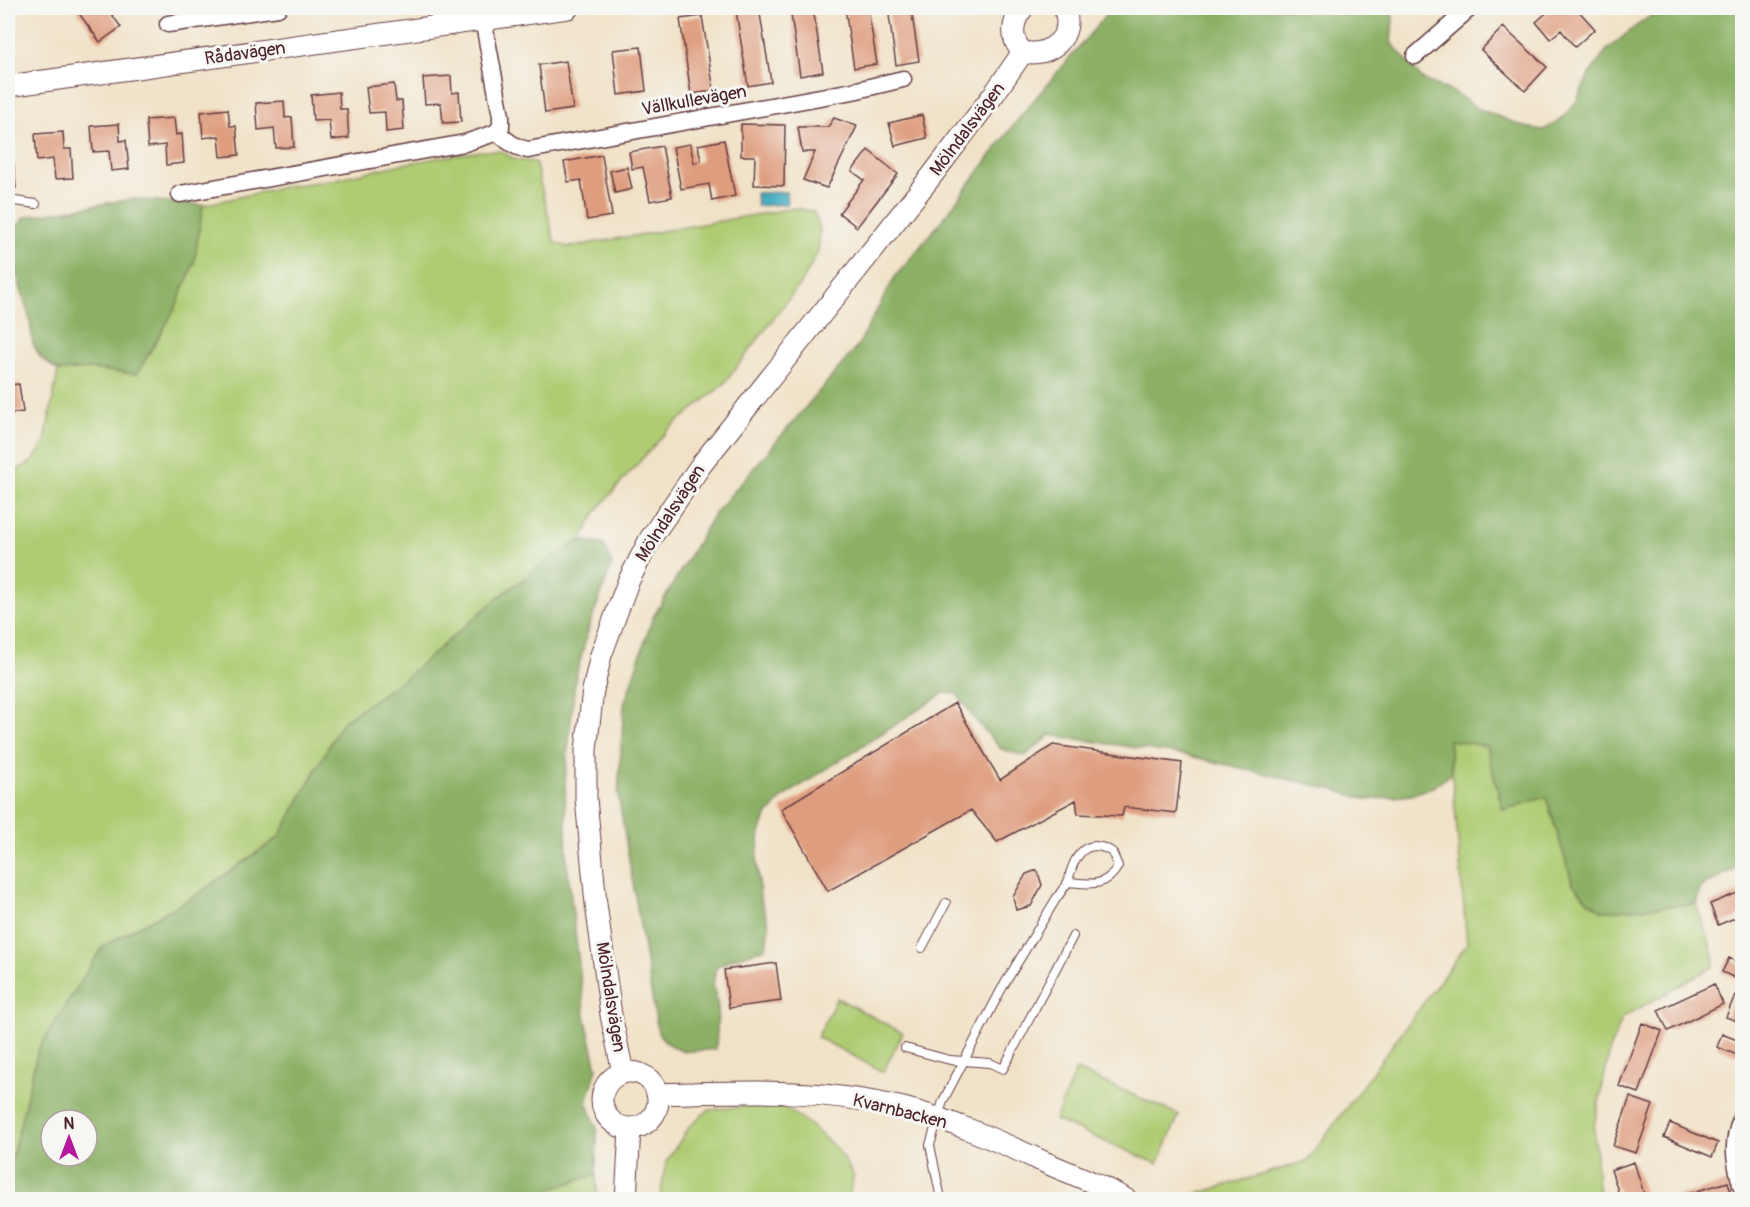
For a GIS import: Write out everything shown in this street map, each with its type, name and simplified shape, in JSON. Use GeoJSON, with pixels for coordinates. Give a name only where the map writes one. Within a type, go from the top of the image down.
{"type":"FeatureCollection","features":[{"type":"Feature","properties":{"kind":"street"},"geometry":{"type":"LineString","coordinates":[[168,24],[278,8]]}},
{"type":"Feature","properties":{"kind":"street","name":"Rådavägen"},"geometry":{"type":"LineString","coordinates":[[8,86],[482,13],[568,8]]}},
{"type":"Feature","properties":{"kind":"street"},"geometry":{"type":"LineString","coordinates":[[1023,8],[1016,20],[1014,35],[1015,43],[1023,52],[1045,52],[1058,44],[1066,30],[1067,14],[1064,8]]}},
{"type":"Feature","properties":{"kind":"street"},"geometry":{"type":"LineString","coordinates":[[1415,56],[1470,8]]}},
{"type":"Feature","properties":{"kind":"street"},"geometry":{"type":"LineString","coordinates":[[180,194],[465,143],[497,131],[501,127],[501,116],[482,13]]}},
{"type":"Feature","properties":{"kind":"street","name":"Mölndalsvägen"},"geometry":{"type":"LineString","coordinates":[[623,1073],[611,1015],[591,864],[585,799],[586,750],[593,690],[601,655],[624,592],[650,539],[701,465],[930,178],[1023,52]]}},
{"type":"Feature","properties":{"kind":"street","name":"Vällkullevägen"},"geometry":{"type":"LineString","coordinates":[[497,131],[518,148],[528,150],[853,92],[903,79]]}},
{"type":"Feature","properties":{"kind":"street"},"geometry":{"type":"LineString","coordinates":[[623,1073],[636,1073],[647,1078],[657,1094],[657,1106],[652,1118],[642,1126],[630,1128],[614,1124],[607,1116],[603,1106],[602,1095],[606,1086],[613,1078],[623,1073]]}},
{"type":"Feature","properties":{"kind":"street","name":"Kvarnbacken"},"geometry":{"type":"LineString","coordinates":[[657,1094],[782,1091],[826,1095],[893,1106],[937,1118],[1011,1147],[1108,1189],[1127,1200]]}},
{"type":"Feature","properties":{"kind":"street"},"geometry":{"type":"LineString","coordinates":[[1743,1116],[1734,1141],[1734,1155],[1743,1188]]}},
{"type":"Feature","properties":{"kind":"street"},"geometry":{"type":"LineString","coordinates":[[626,1200],[630,1128]]}},
{"type":"Feature","properties":{"kind":"lane"},"geometry":{"type":"LineString","coordinates":[[8,200],[36,204]]}},
{"type":"Feature","properties":{"kind":"lane"},"geometry":{"type":"LineString","coordinates":[[941,1199],[930,1145],[937,1118],[953,1080],[1001,990],[1068,882],[1076,857],[1086,848],[1097,845],[1112,852],[1118,866],[1113,875],[1106,880],[1095,884],[1068,882]]}},
{"type":"Feature","properties":{"kind":"lane"},"geometry":{"type":"LineString","coordinates":[[922,948],[946,903]]}},
{"type":"Feature","properties":{"kind":"lane"},"geometry":{"type":"LineString","coordinates":[[905,1048],[950,1060],[990,1064],[1003,1069],[1073,936]]}},
{"type":"Feature","properties":{"kind":"green space"},"geometry":{"type":"Polygon","coordinates":[[[1112,8],[1391,8],[1393,19],[1391,42],[1422,79],[1455,93],[1477,108],[1525,127],[1544,130],[1560,121],[1576,102],[1589,75],[1606,51],[1662,8],[1742,8],[1742,865],[1701,887],[1696,904],[1603,911],[1588,901],[1573,884],[1546,797],[1503,810],[1486,746],[1449,740],[1452,773],[1435,786],[1411,795],[1368,800],[1335,790],[1185,755],[1051,735],[1025,756],[1001,749],[957,694],[944,693],[783,797],[766,817],[760,833],[757,858],[760,897],[769,925],[766,948],[716,967],[713,985],[718,1007],[716,1049],[684,1051],[677,1049],[658,1033],[618,794],[624,705],[652,619],[713,516],[857,347],[895,277],[939,224],[1023,113],[1112,8]]]}},
{"type":"Feature","properties":{"kind":"green space"},"geometry":{"type":"Polygon","coordinates":[[[480,151],[501,151],[516,160],[535,162],[555,243],[569,247],[795,208],[814,212],[820,229],[818,252],[803,280],[724,384],[669,429],[596,512],[581,540],[550,559],[500,596],[404,679],[342,722],[279,837],[195,896],[103,946],[38,1050],[8,1175],[8,475],[33,461],[45,441],[58,371],[90,369],[137,374],[174,311],[194,263],[203,205],[288,186],[326,181],[407,163],[480,151]]]}},
{"type":"Feature","properties":{"kind":"green space"},"geometry":{"type":"Polygon","coordinates":[[[132,199],[203,205],[194,263],[174,311],[137,374],[90,369],[58,371],[41,358],[33,344],[30,320],[16,272],[13,251],[16,227],[26,217],[132,199]]]}},
{"type":"Feature","properties":{"kind":"green space"},"geometry":{"type":"Polygon","coordinates":[[[581,540],[604,545],[612,564],[589,627],[575,680],[565,781],[567,863],[585,1016],[597,1068],[587,1102],[597,1129],[596,1174],[554,1188],[530,1200],[8,1199],[8,1175],[38,1050],[103,946],[195,896],[279,837],[342,722],[404,679],[500,596],[550,559],[581,540]]]}},
{"type":"Feature","properties":{"kind":"green space"},"geometry":{"type":"Polygon","coordinates":[[[1449,739],[1486,746],[1546,797],[1573,884],[1588,901],[1603,911],[1696,904],[1714,956],[1713,967],[1623,1017],[1611,1045],[1594,1126],[1598,1188],[1602,1199],[1193,1200],[1190,1196],[1307,1161],[1467,944],[1449,739]]]}},
{"type":"Feature","properties":{"kind":"green space"},"geometry":{"type":"Polygon","coordinates":[[[837,998],[903,1033],[883,1072],[817,1037],[837,998]]]}},
{"type":"Feature","properties":{"kind":"green space"},"geometry":{"type":"Polygon","coordinates":[[[1076,1070],[1179,1115],[1158,1164],[1055,1120],[1076,1070]]]}},
{"type":"Feature","properties":{"kind":"green space"},"geometry":{"type":"Polygon","coordinates":[[[746,1106],[782,1106],[809,1124],[837,1149],[854,1176],[848,1199],[660,1199],[666,1162],[689,1127],[708,1110],[746,1106]]]}},
{"type":"Feature","properties":{"kind":"green space"},"geometry":{"type":"Polygon","coordinates":[[[596,1174],[597,1199],[530,1200],[554,1188],[596,1174]]]}},
{"type":"Feature","properties":{"kind":"water"},"geometry":{"type":"Polygon","coordinates":[[[786,192],[787,204],[757,206],[756,193],[786,192]]]}},
{"type":"Feature","properties":{"kind":"building"},"geometry":{"type":"Polygon","coordinates":[[[75,8],[107,8],[121,27],[100,42],[75,8]]]}},
{"type":"Feature","properties":{"kind":"building"},"geometry":{"type":"Polygon","coordinates":[[[759,8],[771,82],[748,86],[736,11],[759,8]]]}},
{"type":"Feature","properties":{"kind":"building"},"geometry":{"type":"Polygon","coordinates":[[[790,8],[813,8],[823,72],[800,76],[790,8]]]}},
{"type":"Feature","properties":{"kind":"building"},"geometry":{"type":"Polygon","coordinates":[[[845,8],[868,8],[877,64],[854,68],[845,8]]]}},
{"type":"Feature","properties":{"kind":"building"},"geometry":{"type":"Polygon","coordinates":[[[888,8],[911,8],[919,61],[896,65],[888,8]]]}},
{"type":"Feature","properties":{"kind":"building"},"geometry":{"type":"Polygon","coordinates":[[[1552,8],[1576,8],[1595,29],[1575,47],[1561,30],[1550,39],[1536,22],[1552,8]]]}},
{"type":"Feature","properties":{"kind":"building"},"geometry":{"type":"Polygon","coordinates":[[[702,16],[714,91],[691,94],[680,19],[702,16]]]}},
{"type":"Feature","properties":{"kind":"building"},"geometry":{"type":"Polygon","coordinates":[[[1503,27],[1547,67],[1525,91],[1481,50],[1503,27]]]}},
{"type":"Feature","properties":{"kind":"building"},"geometry":{"type":"Polygon","coordinates":[[[641,47],[646,91],[618,95],[613,50],[641,47]]]}},
{"type":"Feature","properties":{"kind":"building"},"geometry":{"type":"Polygon","coordinates":[[[566,61],[573,109],[545,113],[539,65],[566,61]]]}},
{"type":"Feature","properties":{"kind":"building"},"geometry":{"type":"Polygon","coordinates":[[[451,76],[452,93],[459,92],[461,122],[443,123],[441,103],[425,104],[423,78],[451,76]]]}},
{"type":"Feature","properties":{"kind":"building"},"geometry":{"type":"Polygon","coordinates":[[[394,84],[396,101],[402,101],[404,130],[386,132],[385,112],[369,113],[366,87],[394,84]]]}},
{"type":"Feature","properties":{"kind":"building"},"geometry":{"type":"Polygon","coordinates":[[[339,92],[340,109],[347,109],[349,138],[331,140],[329,120],[313,121],[311,95],[339,92]]]}},
{"type":"Feature","properties":{"kind":"building"},"geometry":{"type":"Polygon","coordinates":[[[284,101],[285,118],[292,117],[294,147],[276,148],[274,128],[258,130],[256,103],[284,101]]]}},
{"type":"Feature","properties":{"kind":"building"},"geometry":{"type":"Polygon","coordinates":[[[228,109],[230,126],[236,126],[239,155],[221,157],[219,136],[203,138],[201,112],[228,109]]]}},
{"type":"Feature","properties":{"kind":"building"},"geometry":{"type":"Polygon","coordinates":[[[922,115],[927,138],[895,146],[889,123],[922,115]]]}},
{"type":"Feature","properties":{"kind":"building"},"geometry":{"type":"Polygon","coordinates":[[[174,118],[176,135],[182,134],[184,163],[166,165],[165,145],[148,147],[146,120],[174,118]]]}},
{"type":"Feature","properties":{"kind":"building"},"geometry":{"type":"Polygon","coordinates":[[[834,118],[857,126],[827,188],[803,180],[815,152],[802,152],[798,127],[828,127],[834,118]]]}},
{"type":"Feature","properties":{"kind":"building"},"geometry":{"type":"Polygon","coordinates":[[[119,124],[120,141],[126,140],[129,169],[111,171],[109,151],[93,152],[91,126],[119,124]]]}},
{"type":"Feature","properties":{"kind":"building"},"geometry":{"type":"Polygon","coordinates":[[[741,124],[785,125],[784,186],[754,185],[755,156],[741,156],[741,124]]]}},
{"type":"Feature","properties":{"kind":"building"},"geometry":{"type":"Polygon","coordinates":[[[63,132],[64,149],[71,149],[73,178],[55,179],[53,159],[37,161],[35,134],[63,132]]]}},
{"type":"Feature","properties":{"kind":"building"},"geometry":{"type":"Polygon","coordinates":[[[724,140],[735,196],[712,201],[709,184],[681,189],[673,147],[690,144],[694,163],[701,161],[698,145],[724,140]]]}},
{"type":"Feature","properties":{"kind":"building"},"geometry":{"type":"Polygon","coordinates":[[[662,146],[672,197],[650,201],[643,167],[632,169],[629,152],[662,146]]]}},
{"type":"Feature","properties":{"kind":"building"},"geometry":{"type":"Polygon","coordinates":[[[868,150],[898,174],[857,227],[839,213],[864,180],[852,171],[868,150]]]}},
{"type":"Feature","properties":{"kind":"building"},"geometry":{"type":"Polygon","coordinates":[[[602,155],[612,216],[587,220],[581,180],[568,182],[564,162],[602,155]]]}},
{"type":"Feature","properties":{"kind":"building"},"geometry":{"type":"Polygon","coordinates":[[[8,159],[13,159],[16,188],[8,189],[8,159]]]}},
{"type":"Feature","properties":{"kind":"building"},"geometry":{"type":"Polygon","coordinates":[[[627,167],[632,189],[615,193],[610,171],[627,167]]]}},
{"type":"Feature","properties":{"kind":"building"},"geometry":{"type":"Polygon","coordinates":[[[19,384],[23,412],[8,414],[8,385],[19,384]]]}},
{"type":"Feature","properties":{"kind":"building"},"geometry":{"type":"Polygon","coordinates":[[[955,703],[1000,780],[1053,745],[1182,763],[1176,813],[1124,807],[1122,816],[1078,814],[1076,800],[997,842],[971,810],[828,891],[781,809],[955,703]]]}},
{"type":"Feature","properties":{"kind":"building"},"geometry":{"type":"Polygon","coordinates":[[[1037,870],[1042,885],[1031,906],[1016,910],[1013,897],[1026,874],[1037,870]]]}},
{"type":"Feature","properties":{"kind":"building"},"geometry":{"type":"Polygon","coordinates":[[[1742,891],[1742,915],[1718,925],[1710,904],[1742,891]]]}},
{"type":"Feature","properties":{"kind":"building"},"geometry":{"type":"Polygon","coordinates":[[[1729,958],[1742,965],[1742,981],[1722,972],[1729,958]]]}},
{"type":"Feature","properties":{"kind":"building"},"geometry":{"type":"Polygon","coordinates":[[[776,963],[781,1001],[729,1008],[724,970],[776,963]]]}},
{"type":"Feature","properties":{"kind":"building"},"geometry":{"type":"Polygon","coordinates":[[[1714,984],[1723,1004],[1668,1031],[1658,1010],[1714,984]]]}},
{"type":"Feature","properties":{"kind":"building"},"geometry":{"type":"Polygon","coordinates":[[[1735,995],[1742,998],[1742,1023],[1726,1017],[1735,995]]]}},
{"type":"Feature","properties":{"kind":"building"},"geometry":{"type":"Polygon","coordinates":[[[1642,1023],[1662,1031],[1639,1093],[1619,1086],[1642,1023]]]}},
{"type":"Feature","properties":{"kind":"building"},"geometry":{"type":"Polygon","coordinates":[[[1722,1034],[1742,1042],[1742,1057],[1717,1047],[1722,1034]]]}},
{"type":"Feature","properties":{"kind":"building"},"geometry":{"type":"Polygon","coordinates":[[[1630,1097],[1653,1105],[1636,1153],[1613,1146],[1630,1097]]]}},
{"type":"Feature","properties":{"kind":"building"},"geometry":{"type":"Polygon","coordinates":[[[1670,1123],[1718,1143],[1712,1157],[1664,1137],[1670,1123]]]}},
{"type":"Feature","properties":{"kind":"building"},"geometry":{"type":"Polygon","coordinates":[[[1634,1162],[1646,1200],[1621,1200],[1611,1170],[1634,1162]]]}},
{"type":"Feature","properties":{"kind":"building"},"geometry":{"type":"Polygon","coordinates":[[[1728,1182],[1733,1200],[1669,1200],[1669,1199],[1728,1182]]]}}]}
